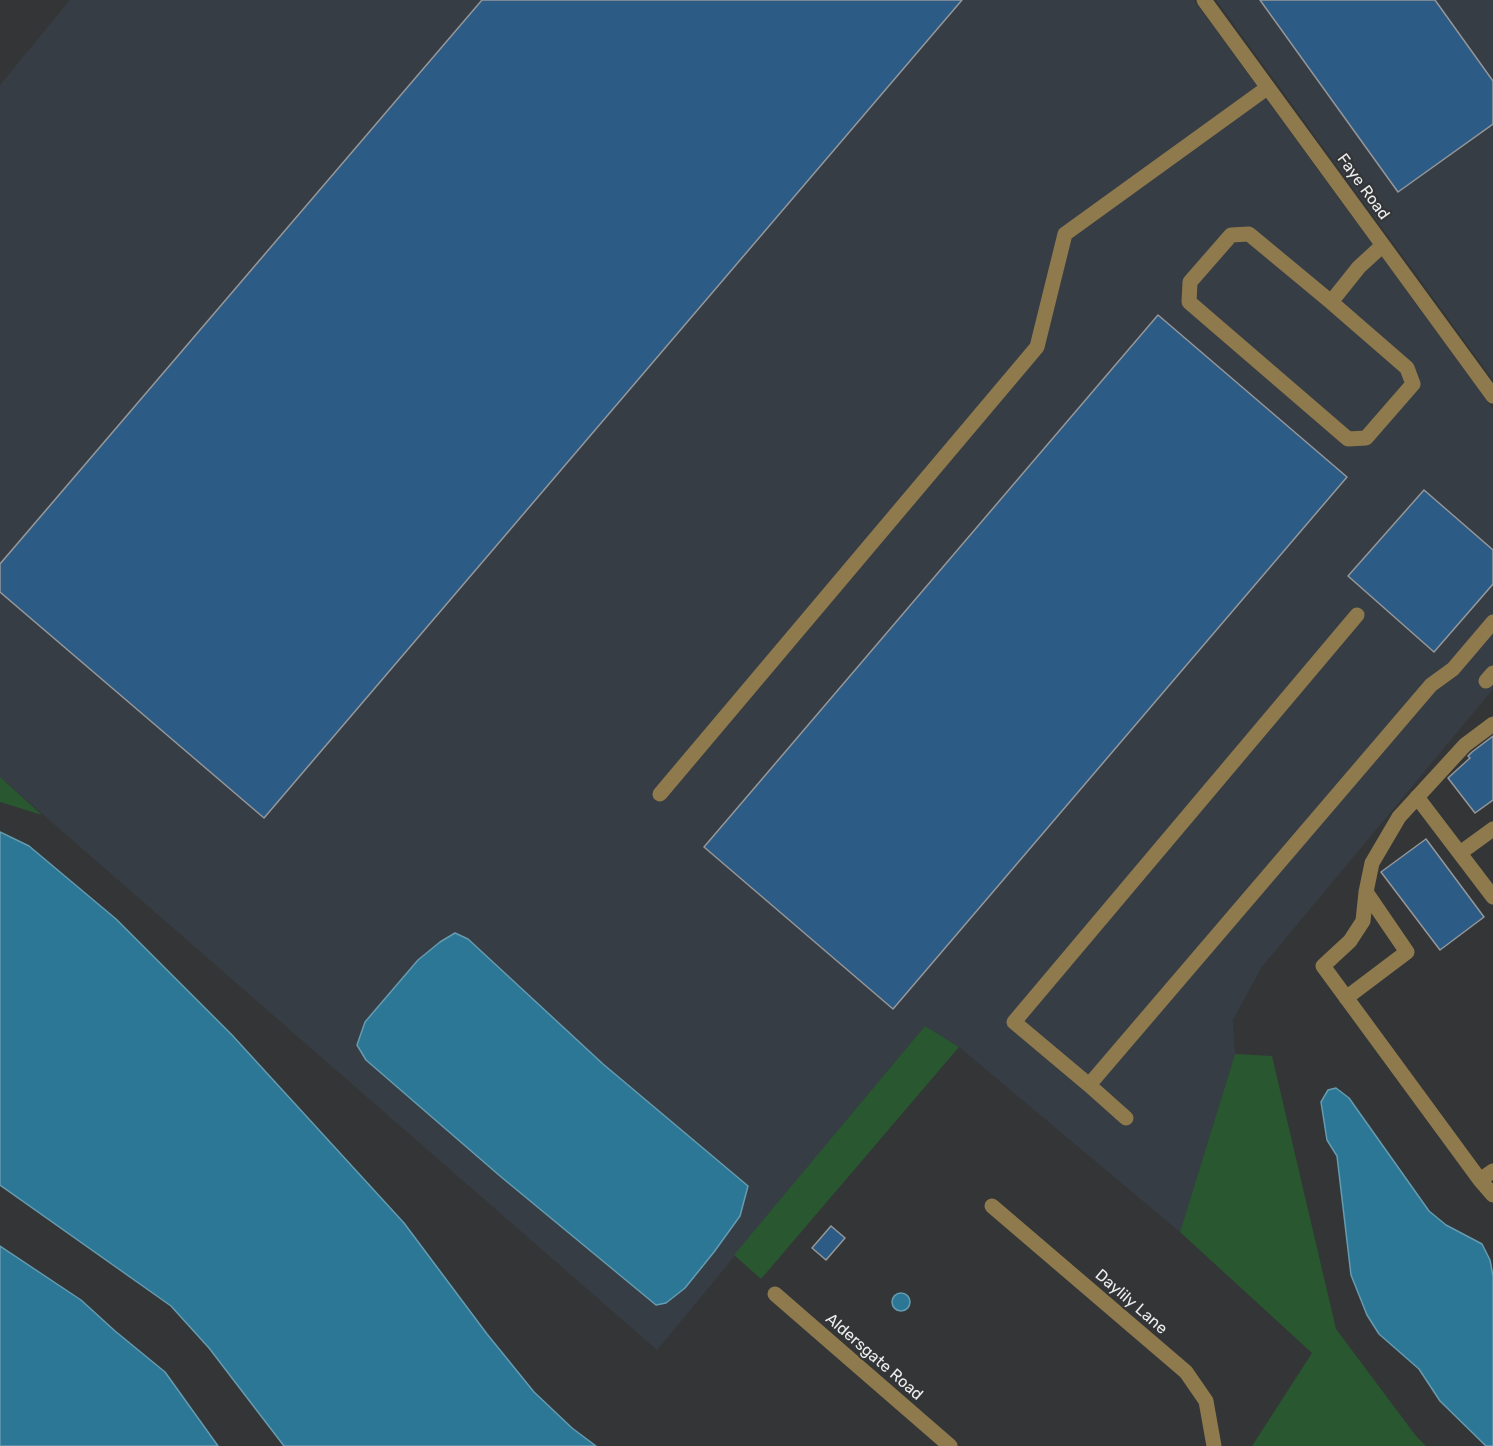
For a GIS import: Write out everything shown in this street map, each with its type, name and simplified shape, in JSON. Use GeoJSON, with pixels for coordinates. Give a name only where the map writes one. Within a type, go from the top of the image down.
{"type":"FeatureCollection","features":[{"type":"Feature","properties":{"kind":"street","name":"Faye Road"},"geometry":{"type":"LineString","coordinates":[[1204,0],[1493,396]]}},
{"type":"Feature","properties":{"kind":"street"},"geometry":{"type":"LineString","coordinates":[[660,794],[1037,347],[1065,234],[1267,88]]}},
{"type":"Feature","properties":{"kind":"street"},"geometry":{"type":"LineString","coordinates":[[1249,234],[1331,302],[1407,368],[1413,384],[1366,438],[1348,439],[1189,302],[1190,282],[1231,235],[1249,234]]}},
{"type":"Feature","properties":{"kind":"street"},"geometry":{"type":"LineString","coordinates":[[1331,302],[1359,267],[1383,245]]}},
{"type":"Feature","properties":{"kind":"street"},"geometry":{"type":"LineString","coordinates":[[1126,1118],[1014,1022],[1357,615]]}},
{"type":"Feature","properties":{"kind":"street"},"geometry":{"type":"LineString","coordinates":[[1089,1085],[1431,685],[1453,669],[1493,622]]}},
{"type":"Feature","properties":{"kind":"street"},"geometry":{"type":"LineString","coordinates":[[1493,724],[1465,745],[1399,817],[1372,863],[1363,921],[1350,940],[1323,966],[1493,1195]]}},
{"type":"Feature","properties":{"kind":"street"},"geometry":{"type":"LineString","coordinates":[[1417,797],[1493,897]]}},
{"type":"Feature","properties":{"kind":"street"},"geometry":{"type":"LineString","coordinates":[[1460,853],[1493,829]]}},
{"type":"Feature","properties":{"kind":"street"},"geometry":{"type":"LineString","coordinates":[[1346,998],[1407,952],[1366,892]]}},
{"type":"Feature","properties":{"kind":"street"},"geometry":{"type":"LineString","coordinates":[[1480,1180],[1493,1171]]}},
{"type":"Feature","properties":{"kind":"street","name":"Daylily Lane"},"geometry":{"type":"LineString","coordinates":[[992,1206],[1186,1372],[1206,1401],[1214,1446]]}},
{"type":"Feature","properties":{"kind":"street","name":"Aldersgate Road"},"geometry":{"type":"LineString","coordinates":[[775,1294],[950,1446]]}},
{"type":"Feature","properties":{"kind":"shaded area"},"geometry":{"type":"Polygon","coordinates":[[[70,0],[1194,0],[1493,409],[1493,689],[1261,968],[1233,1020],[1235,1054],[1180,1232],[959,1047],[925,1026],[657,1350],[0,777],[0,85],[70,0]]]}},
{"type":"Feature","properties":{"kind":"shaded area"},"geometry":{"type":"Polygon","coordinates":[[[1216,0],[1493,0],[1493,380],[1216,0]]]}},
{"type":"Feature","properties":{"kind":"green space"},"geometry":{"type":"Polygon","coordinates":[[[0,777],[42,815],[0,802],[0,777]]]}},
{"type":"Feature","properties":{"kind":"green space"},"geometry":{"type":"Polygon","coordinates":[[[925,1026],[959,1047],[761,1279],[734,1255],[925,1026]]]}},
{"type":"Feature","properties":{"kind":"green space"},"geometry":{"type":"Polygon","coordinates":[[[1235,1054],[1272,1056],[1336,1329],[1416,1436],[1426,1446],[1252,1446],[1312,1353],[1180,1232],[1235,1054]]]}},
{"type":"Feature","properties":{"kind":"water"},"geometry":{"type":"Polygon","coordinates":[[[0,832],[29,846],[116,919],[232,1035],[404,1223],[487,1334],[534,1392],[572,1428],[596,1446],[284,1446],[209,1348],[171,1306],[0,1185],[0,832]]]}},
{"type":"Feature","properties":{"kind":"water"},"geometry":{"type":"Polygon","coordinates":[[[455,933],[468,939],[603,1064],[748,1186],[740,1216],[685,1288],[666,1303],[656,1305],[500,1176],[366,1060],[357,1045],[365,1022],[418,960],[455,933]]]}},
{"type":"Feature","properties":{"kind":"water"},"geometry":{"type":"Polygon","coordinates":[[[1336,1088],[1349,1098],[1429,1211],[1446,1225],[1482,1244],[1490,1260],[1493,1276],[1493,1446],[1486,1446],[1440,1401],[1419,1369],[1379,1334],[1367,1315],[1351,1275],[1337,1156],[1327,1140],[1321,1102],[1328,1090],[1336,1088]]]}},
{"type":"Feature","properties":{"kind":"water"},"geometry":{"type":"Polygon","coordinates":[[[0,1246],[81,1300],[165,1372],[218,1446],[0,1446],[0,1246]]]}},
{"type":"Feature","properties":{"kind":"water"},"geometry":{"type":"Polygon","coordinates":[[[897,1293],[905,1293],[910,1298],[908,1309],[897,1311],[892,1306],[892,1298],[897,1293]]]}},
{"type":"Feature","properties":{"kind":"building"},"geometry":{"type":"Polygon","coordinates":[[[482,0],[962,0],[264,818],[0,592],[0,564],[482,0]]]}},
{"type":"Feature","properties":{"kind":"building"},"geometry":{"type":"Polygon","coordinates":[[[1260,0],[1435,0],[1493,81],[1493,124],[1398,192],[1260,0]]]}},
{"type":"Feature","properties":{"kind":"building"},"geometry":{"type":"Polygon","coordinates":[[[1158,315],[1347,477],[893,1009],[704,847],[1158,315]]]}},
{"type":"Feature","properties":{"kind":"building"},"geometry":{"type":"Polygon","coordinates":[[[1424,490],[1493,550],[1493,584],[1434,652],[1348,576],[1424,490]]]}},
{"type":"Feature","properties":{"kind":"building"},"geometry":{"type":"Polygon","coordinates":[[[1493,736],[1493,800],[1475,813],[1448,778],[1470,758],[1468,756],[1472,752],[1493,736]]]}},
{"type":"Feature","properties":{"kind":"building"},"geometry":{"type":"Polygon","coordinates":[[[1426,839],[1484,917],[1440,950],[1381,872],[1426,839]]]}},
{"type":"Feature","properties":{"kind":"building"},"geometry":{"type":"Polygon","coordinates":[[[831,1226],[845,1238],[826,1260],[812,1248],[831,1226]]]}}]}
